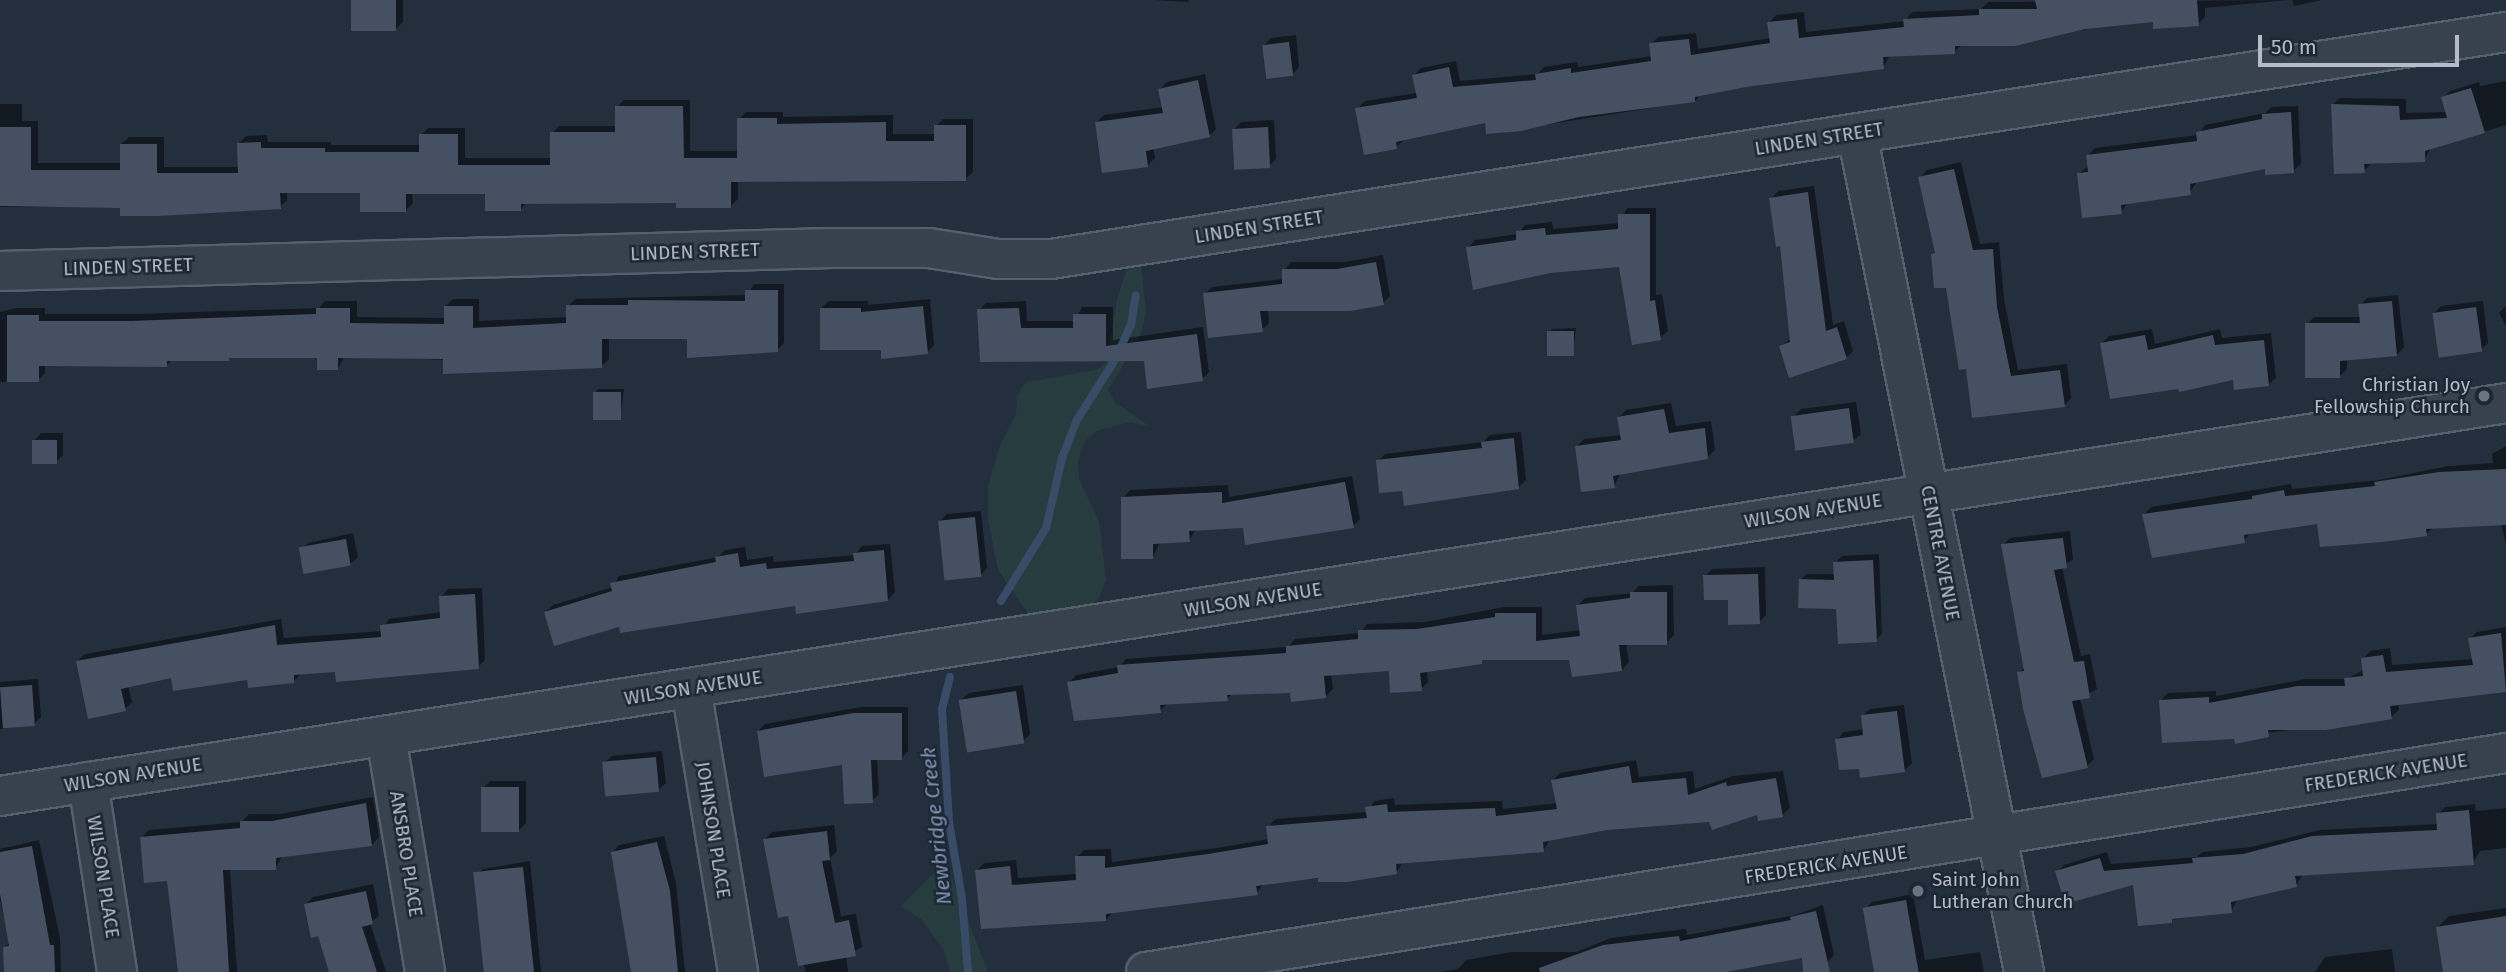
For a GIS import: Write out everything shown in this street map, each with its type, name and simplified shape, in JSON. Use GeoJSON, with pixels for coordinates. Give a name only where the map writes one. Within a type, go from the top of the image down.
{"type":"FeatureCollection","features":[{"type":"Feature","properties":{"kind":"street","name":"LINDEN STREET"},"geometry":{"type":"LineString","coordinates":[[0,271],[831,248],[929,248],[998,260],[1051,259],[2506,32]]}},
{"type":"Feature","properties":{"kind":"street","name":"CENTRE AVENUE"},"geometry":{"type":"LineString","coordinates":[[1857,133],[2024,972]]}},
{"type":"Feature","properties":{"kind":"street","name":"WILSON AVENUE"},"geometry":{"type":"LineString","coordinates":[[0,796],[2506,403]]}},
{"type":"Feature","properties":{"kind":"street","name":"JOHNSON PLACE"},"geometry":{"type":"LineString","coordinates":[[691,688],[738,972]]}},
{"type":"Feature","properties":{"kind":"street","name":"ANSBRO PLACE"},"geometry":{"type":"LineString","coordinates":[[386,736],[425,972]]}},
{"type":"Feature","properties":{"kind":"street","name":"FREDERICK AVENUE"},"geometry":{"type":"LineString","coordinates":[[1146,972],[1997,838],[2506,753]]}},
{"type":"Feature","properties":{"kind":"street","name":"WILSON PLACE"},"geometry":{"type":"LineString","coordinates":[[88,782],[117,972]]}},
{"type":"Feature","properties":{"kind":"green space"},"geometry":{"type":"Polygon","coordinates":[[[1140,253],[1146,313],[1140,337],[1108,390],[1116,403],[1149,426],[1129,422],[1096,431],[1084,442],[1078,461],[1079,479],[1099,521],[1106,580],[1098,600],[1072,615],[1044,619],[1028,613],[998,570],[988,519],[988,486],[1000,445],[1016,414],[1017,395],[1026,382],[1096,370],[1106,363],[1117,299],[1126,271],[1140,253]]]}},
{"type":"Feature","properties":{"kind":"green space"},"geometry":{"type":"Polygon","coordinates":[[[946,846],[952,878],[988,972],[950,972],[944,950],[934,936],[921,919],[901,906],[936,871],[946,846]]]}},
{"type":"Feature","properties":{"kind":"building"},"geometry":{"type":"Polygon","coordinates":[[[351,0],[396,0],[396,31],[351,31],[351,0]]]}},
{"type":"Feature","properties":{"kind":"building"},"geometry":{"type":"Polygon","coordinates":[[[2035,0],[2197,0],[2199,26],[2153,29],[2153,22],[2085,29],[2015,46],[1955,46],[1955,54],[1883,57],[1884,69],[1746,87],[1695,97],[1695,102],[1579,117],[1521,131],[1486,134],[1485,123],[1396,142],[1397,149],[1364,155],[1355,108],[1417,98],[1412,75],[1449,67],[1453,87],[1536,80],[1535,74],[1571,68],[1571,73],[1651,61],[1649,43],[1689,39],[1691,55],[1770,43],[1767,22],[1797,19],[1799,38],[1904,27],[1903,19],[1979,15],[1979,9],[2037,9],[2035,0]]]}},
{"type":"Feature","properties":{"kind":"building"},"geometry":{"type":"Polygon","coordinates":[[[1289,42],[1293,76],[1266,79],[1262,45],[1289,42]]]}},
{"type":"Feature","properties":{"kind":"building"},"geometry":{"type":"Polygon","coordinates":[[[1198,80],[1210,137],[1146,151],[1148,167],[1102,173],[1095,122],[1163,113],[1158,89],[1198,80]]]}},
{"type":"Feature","properties":{"kind":"building"},"geometry":{"type":"Polygon","coordinates":[[[2471,88],[2485,133],[2425,151],[2425,162],[2364,164],[2365,173],[2334,174],[2331,104],[2399,106],[2400,120],[2447,118],[2441,97],[2471,88]]]}},
{"type":"Feature","properties":{"kind":"building"},"geometry":{"type":"Polygon","coordinates":[[[615,106],[683,106],[684,158],[737,158],[737,118],[777,118],[777,124],[886,122],[886,141],[934,141],[934,125],[966,125],[966,181],[731,182],[731,208],[676,208],[676,203],[521,204],[521,211],[485,211],[485,194],[406,194],[406,212],[360,212],[360,193],[280,193],[281,209],[157,216],[120,216],[120,208],[0,206],[0,127],[31,127],[31,170],[120,170],[120,144],[157,144],[157,173],[238,173],[237,143],[261,142],[261,148],[325,148],[325,152],[419,152],[419,134],[458,134],[458,165],[550,165],[550,132],[615,132],[615,106]]]}},
{"type":"Feature","properties":{"kind":"building"},"geometry":{"type":"Polygon","coordinates":[[[2291,112],[2294,173],[2265,175],[2265,169],[2190,184],[2191,195],[2121,205],[2122,214],[2082,218],[2077,173],[2088,172],[2086,155],[2197,141],[2196,132],[2262,119],[2262,114],[2291,112]]]}},
{"type":"Feature","properties":{"kind":"building"},"geometry":{"type":"Polygon","coordinates":[[[1268,127],[1270,168],[1234,170],[1232,129],[1268,127]]]}},
{"type":"Feature","properties":{"kind":"building"},"geometry":{"type":"Polygon","coordinates":[[[1954,169],[1973,250],[1993,249],[1997,307],[2011,376],[2060,370],[2065,407],[1972,418],[1966,369],[1959,370],[1946,288],[1934,288],[1931,254],[1935,253],[1918,177],[1954,169]]]}},
{"type":"Feature","properties":{"kind":"building"},"geometry":{"type":"Polygon","coordinates":[[[1808,192],[1826,331],[1837,327],[1847,359],[1789,378],[1779,346],[1790,342],[1780,246],[1776,247],[1769,198],[1808,192]]]}},
{"type":"Feature","properties":{"kind":"building"},"geometry":{"type":"Polygon","coordinates":[[[1618,214],[1650,214],[1650,301],[1655,300],[1661,340],[1632,345],[1619,267],[1550,273],[1473,290],[1466,247],[1516,240],[1516,231],[1545,228],[1546,235],[1618,229],[1618,214]]]}},
{"type":"Feature","properties":{"kind":"building"},"geometry":{"type":"Polygon","coordinates":[[[1376,262],[1384,305],[1350,311],[1260,311],[1263,332],[1208,338],[1203,293],[1282,284],[1282,269],[1337,269],[1376,262]]]}},
{"type":"Feature","properties":{"kind":"building"},"geometry":{"type":"Polygon","coordinates":[[[745,290],[778,290],[778,352],[687,358],[687,339],[602,339],[602,368],[443,374],[443,359],[338,358],[338,370],[317,370],[317,358],[229,358],[229,361],[167,361],[167,367],[39,366],[39,382],[7,382],[7,315],[39,315],[39,321],[130,321],[316,314],[316,308],[350,308],[350,323],[444,324],[444,306],[473,306],[473,328],[566,323],[566,305],[628,305],[628,300],[745,301],[745,290]]]}},
{"type":"Feature","properties":{"kind":"building"},"geometry":{"type":"Polygon","coordinates":[[[2392,301],[2397,356],[2340,361],[2340,378],[2305,378],[2305,323],[2360,323],[2358,304],[2392,301]]]}},
{"type":"Feature","properties":{"kind":"building"},"geometry":{"type":"Polygon","coordinates":[[[923,306],[928,354],[881,359],[881,350],[820,350],[820,308],[861,308],[861,312],[923,306]]]}},
{"type":"Feature","properties":{"kind":"building"},"geometry":{"type":"Polygon","coordinates":[[[2476,307],[2482,352],[2439,358],[2432,313],[2476,307]]]}},
{"type":"Feature","properties":{"kind":"building"},"geometry":{"type":"Polygon","coordinates":[[[1019,308],[1021,328],[1073,328],[1073,314],[1106,314],[1106,346],[1197,334],[1203,381],[1147,389],[1144,361],[980,362],[977,309],[1019,308]]]}},
{"type":"Feature","properties":{"kind":"building"},"geometry":{"type":"Polygon","coordinates":[[[1547,331],[1574,331],[1574,356],[1547,356],[1547,331]]]}},
{"type":"Feature","properties":{"kind":"building"},"geometry":{"type":"Polygon","coordinates":[[[2145,335],[2148,350],[2213,335],[2215,345],[2264,340],[2269,386],[2234,390],[2233,380],[2179,392],[2178,389],[2110,399],[2100,343],[2145,335]]]}},
{"type":"Feature","properties":{"kind":"building"},"geometry":{"type":"Polygon","coordinates":[[[593,392],[621,392],[621,420],[593,420],[593,392]]]}},
{"type":"Feature","properties":{"kind":"building"},"geometry":{"type":"Polygon","coordinates":[[[1849,408],[1854,443],[1795,451],[1791,416],[1849,408]]]}},
{"type":"Feature","properties":{"kind":"building"},"geometry":{"type":"Polygon","coordinates":[[[1664,409],[1669,433],[1705,428],[1708,459],[1613,476],[1615,488],[1581,492],[1575,446],[1621,440],[1617,417],[1664,409]]]}},
{"type":"Feature","properties":{"kind":"building"},"geometry":{"type":"Polygon","coordinates":[[[1514,438],[1519,489],[1404,506],[1402,491],[1379,493],[1376,460],[1482,448],[1481,442],[1514,438]]]}},
{"type":"Feature","properties":{"kind":"building"},"geometry":{"type":"Polygon","coordinates":[[[32,440],[57,440],[57,464],[32,464],[32,440]]]}},
{"type":"Feature","properties":{"kind":"building"},"geometry":{"type":"Polygon","coordinates":[[[2506,469],[2506,525],[2426,529],[2427,536],[2382,542],[2320,547],[2317,524],[2244,535],[2245,543],[2152,558],[2142,514],[2252,499],[2252,496],[2284,490],[2285,496],[2375,486],[2374,482],[2439,472],[2506,469]]]}},
{"type":"Feature","properties":{"kind":"building"},"geometry":{"type":"Polygon","coordinates":[[[1345,482],[1354,528],[1245,545],[1243,528],[1189,531],[1190,542],[1153,544],[1153,559],[1121,559],[1121,497],[1222,492],[1222,503],[1345,482]]]}},
{"type":"Feature","properties":{"kind":"building"},"geometry":{"type":"Polygon","coordinates":[[[975,517],[981,577],[944,581],[938,521],[975,517]]]}},
{"type":"Feature","properties":{"kind":"building"},"geometry":{"type":"Polygon","coordinates":[[[2063,538],[2067,568],[2054,570],[2074,662],[2084,661],[2090,698],[2072,701],[2088,768],[2042,778],[2023,709],[2017,672],[2024,671],[2001,544],[2063,538]]]}},
{"type":"Feature","properties":{"kind":"building"},"geometry":{"type":"Polygon","coordinates":[[[346,539],[351,566],[303,574],[299,547],[346,539]]]}},
{"type":"Feature","properties":{"kind":"building"},"geometry":{"type":"Polygon","coordinates":[[[884,550],[888,601],[796,614],[795,606],[620,633],[619,627],[554,646],[544,612],[612,591],[610,583],[716,562],[715,557],[738,553],[740,567],[766,563],[767,569],[854,561],[853,553],[884,550]]]}},
{"type":"Feature","properties":{"kind":"building"},"geometry":{"type":"Polygon","coordinates":[[[1873,560],[1877,642],[1838,644],[1836,609],[1798,608],[1799,579],[1834,580],[1833,562],[1873,560]]]}},
{"type":"Feature","properties":{"kind":"building"},"geometry":{"type":"Polygon","coordinates":[[[1758,574],[1760,624],[1728,625],[1728,600],[1704,600],[1703,575],[1758,574]]]}},
{"type":"Feature","properties":{"kind":"building"},"geometry":{"type":"Polygon","coordinates":[[[1630,592],[1667,592],[1667,645],[1619,645],[1622,671],[1572,677],[1569,660],[1482,660],[1482,664],[1420,673],[1422,691],[1390,693],[1389,671],[1324,676],[1326,698],[1291,702],[1290,693],[1227,695],[1228,701],[1160,705],[1161,713],[1074,721],[1067,682],[1118,673],[1117,665],[1286,653],[1286,646],[1358,639],[1358,630],[1417,629],[1495,617],[1495,613],[1536,613],[1536,641],[1580,636],[1576,605],[1630,598],[1630,592]]]}},
{"type":"Feature","properties":{"kind":"building"},"geometry":{"type":"Polygon","coordinates":[[[475,594],[479,669],[336,682],[335,672],[294,675],[294,683],[248,688],[247,680],[173,691],[171,678],[121,689],[126,711],[88,719],[76,661],[275,625],[277,645],[381,637],[380,625],[440,618],[439,596],[475,594]]]}},
{"type":"Feature","properties":{"kind":"building"},"geometry":{"type":"Polygon","coordinates":[[[2501,633],[2506,692],[2390,706],[2392,719],[2326,730],[2268,730],[2269,737],[2235,744],[2234,739],[2162,743],[2159,700],[2209,697],[2209,703],[2297,686],[2345,686],[2344,678],[2363,676],[2361,658],[2383,655],[2386,672],[2473,665],[2468,638],[2501,633]]]}},
{"type":"Feature","properties":{"kind":"building"},"geometry":{"type":"Polygon","coordinates":[[[32,685],[35,726],[3,728],[0,687],[32,685]]]}},
{"type":"Feature","properties":{"kind":"building"},"geometry":{"type":"Polygon","coordinates":[[[1016,691],[1024,743],[967,752],[959,700],[1016,691]]]}},
{"type":"Feature","properties":{"kind":"building"},"geometry":{"type":"Polygon","coordinates":[[[1897,711],[1905,772],[1860,778],[1859,769],[1839,770],[1835,739],[1863,735],[1861,715],[1897,711]]]}},
{"type":"Feature","properties":{"kind":"building"},"geometry":{"type":"Polygon","coordinates":[[[853,713],[902,713],[902,760],[871,760],[873,803],[844,804],[842,765],[764,777],[757,731],[853,713]]]}},
{"type":"Feature","properties":{"kind":"building"},"geometry":{"type":"Polygon","coordinates":[[[656,757],[659,792],[605,797],[602,762],[656,757]]]}},
{"type":"Feature","properties":{"kind":"building"},"geometry":{"type":"Polygon","coordinates":[[[1629,766],[1632,783],[1686,778],[1688,795],[1726,782],[1727,786],[1776,778],[1783,817],[1758,821],[1757,815],[1712,830],[1709,822],[1607,830],[1543,842],[1544,852],[1396,864],[1397,874],[1347,882],[1318,882],[1318,878],[1256,886],[1258,895],[1106,914],[1106,921],[981,929],[975,870],[1010,866],[1012,885],[1076,880],[1075,856],[1105,856],[1105,868],[1268,844],[1266,826],[1367,818],[1365,807],[1387,804],[1388,812],[1495,808],[1496,816],[1557,809],[1551,780],[1629,766]]]}},
{"type":"Feature","properties":{"kind":"building"},"geometry":{"type":"Polygon","coordinates":[[[481,787],[519,787],[519,832],[481,832],[481,787]]]}},
{"type":"Feature","properties":{"kind":"building"},"geometry":{"type":"Polygon","coordinates":[[[366,803],[372,846],[276,858],[276,870],[223,870],[229,972],[178,972],[167,881],[144,883],[140,837],[240,828],[240,821],[272,821],[366,803]]]}},
{"type":"Feature","properties":{"kind":"building"},"geometry":{"type":"Polygon","coordinates":[[[2469,810],[2474,865],[2295,876],[2297,887],[2231,902],[2232,913],[2172,919],[2172,923],[2138,926],[2133,885],[2065,904],[2055,871],[2100,858],[2104,871],[2193,863],[2192,858],[2243,854],[2312,836],[2437,830],[2436,813],[2469,810]]]}},
{"type":"Feature","properties":{"kind":"building"},"geometry":{"type":"Polygon","coordinates":[[[827,831],[830,860],[822,861],[835,923],[849,920],[856,956],[798,966],[788,916],[778,918],[763,839],[827,831]]]}},
{"type":"Feature","properties":{"kind":"building"},"geometry":{"type":"Polygon","coordinates":[[[657,842],[670,891],[678,972],[631,972],[611,852],[657,842]]]}},
{"type":"Feature","properties":{"kind":"building"},"geometry":{"type":"Polygon","coordinates":[[[32,846],[50,945],[54,945],[55,972],[4,972],[3,947],[9,946],[0,894],[0,852],[32,846]]]}},
{"type":"Feature","properties":{"kind":"building"},"geometry":{"type":"Polygon","coordinates":[[[523,867],[534,972],[484,972],[473,872],[523,867]]]}},
{"type":"Feature","properties":{"kind":"building"},"geometry":{"type":"Polygon","coordinates":[[[366,891],[373,924],[362,927],[377,972],[329,972],[318,936],[311,938],[304,904],[366,891]]]}},
{"type":"Feature","properties":{"kind":"building"},"geometry":{"type":"Polygon","coordinates":[[[1906,900],[1919,972],[1874,972],[1863,908],[1906,900]]]}},
{"type":"Feature","properties":{"kind":"building"},"geometry":{"type":"Polygon","coordinates":[[[1816,911],[1830,972],[1803,972],[1802,958],[1726,972],[1540,972],[1539,968],[1603,945],[1679,936],[1680,941],[1791,920],[1790,917],[1816,911]]]}},
{"type":"Feature","properties":{"kind":"building"},"geometry":{"type":"Polygon","coordinates":[[[2506,916],[2506,972],[2443,972],[2436,927],[2506,916]]]}},
{"type":"Feature","properties":{"kind":"waterway","name":"Newbridge Creek"},"geometry":{"type":"LineString","coordinates":[[1001,601],[1046,528],[1062,458],[1077,420],[1116,358],[1131,325],[1136,295]]}},
{"type":"Feature","properties":{"kind":"waterway","name":"Newbridge Creek"},"geometry":{"type":"LineString","coordinates":[[950,677],[942,710],[949,822],[962,899],[968,972]]}},
{"type":"Feature","properties":{"kind":"place","name":"Christian Joy Fellowship Church"},"geometry":{"type":"Point","coordinates":[2484,396]}},
{"type":"Feature","properties":{"kind":"place","name":"Saint John Lutheran Church"},"geometry":{"type":"Point","coordinates":[1918,891]}}]}
